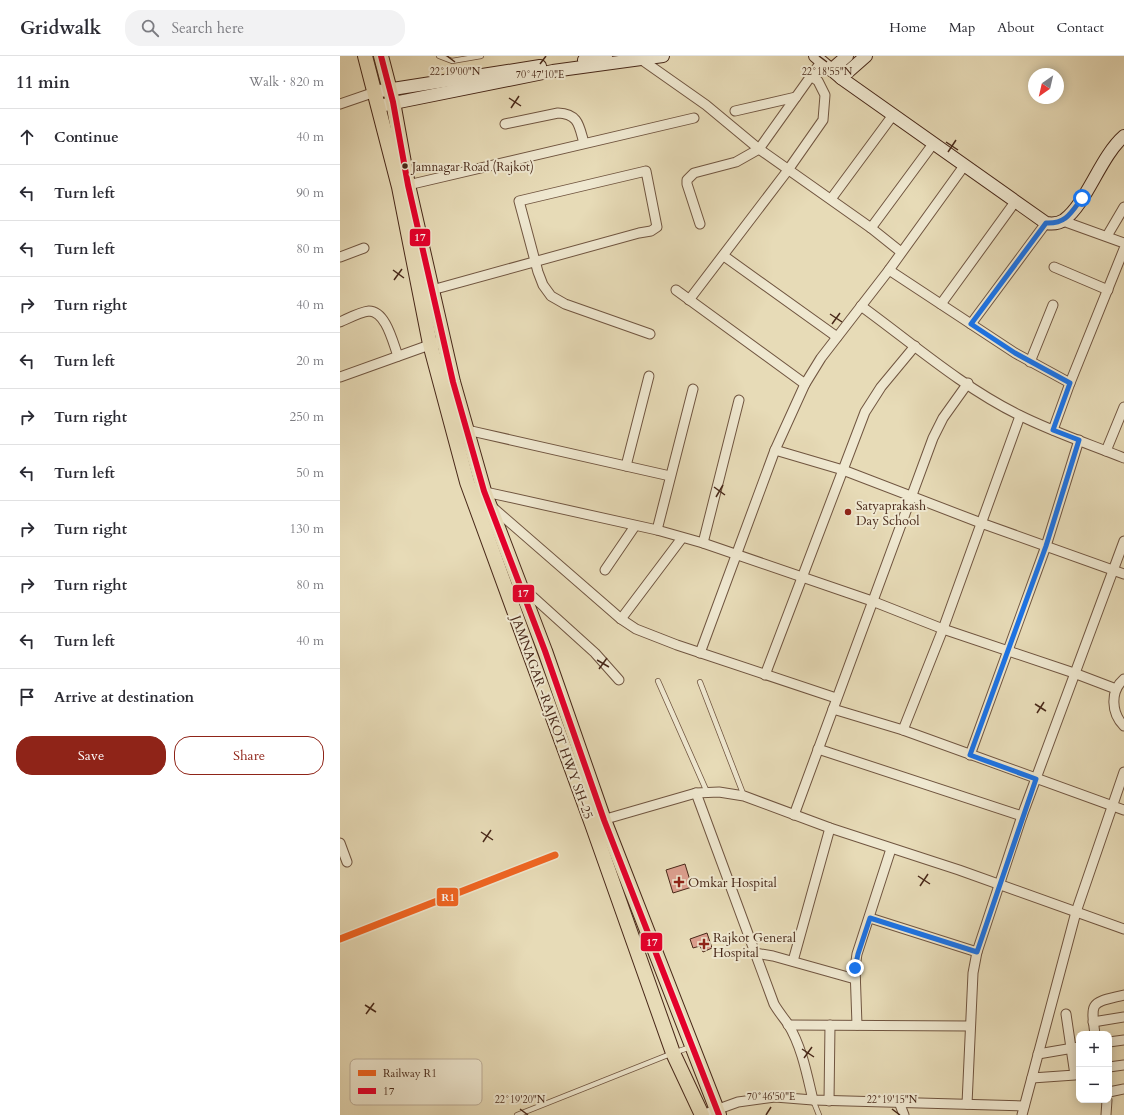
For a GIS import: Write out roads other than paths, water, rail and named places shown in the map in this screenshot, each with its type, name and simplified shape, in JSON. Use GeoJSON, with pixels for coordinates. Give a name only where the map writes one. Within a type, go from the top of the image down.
{"type":"FeatureCollection","features":[{"type":"Feature","properties":{"kind":"main road","name":"JAMNAGAR -RAJKOT HWY SH-25"},"geometry":{"type":"LineString","coordinates":[[365,56],[399,187],[430,344],[481,495],[598,822],[673,1052],[702,1115]]}},
{"type":"Feature","properties":{"kind":"main road"},"geometry":{"type":"LineString","coordinates":[[381,56],[393,102],[408,185],[432,290],[467,430],[481,495],[520,585],[545,651],[598,822],[693,1046],[718,1112]]}},
{"type":"Feature","properties":{"kind":"main road"},"geometry":{"type":"LineString","coordinates":[[377,99],[390,89],[606,56]]}},
{"type":"Feature","properties":{"kind":"main road"},"geometry":{"type":"LineString","coordinates":[[377,99],[393,102],[554,71],[664,56]]}},
{"type":"Feature","properties":{"kind":"main road"},"geometry":{"type":"LineString","coordinates":[[831,70],[847,56]]}},
{"type":"Feature","properties":{"kind":"main road"},"geometry":{"type":"LineString","coordinates":[[841,78],[866,56]]}},
{"type":"Feature","properties":{"kind":"main road"},"geometry":{"type":"LineString","coordinates":[[818,59],[841,78],[1046,223],[1055,224],[1063,221],[1071,213],[1104,160],[1124,136]]}},
{"type":"Feature","properties":{"kind":"street"},"geometry":{"type":"LineString","coordinates":[[700,224],[686,184],[690,176],[694,173],[736,162],[758,149],[811,76],[818,59]]}},
{"type":"Feature","properties":{"kind":"street"},"geometry":{"type":"LineString","coordinates":[[642,60],[706,105],[758,149],[872,228],[902,252]]}},
{"type":"Feature","properties":{"kind":"street"},"geometry":{"type":"LineString","coordinates":[[690,300],[788,170],[823,120],[825,95],[818,82],[811,76]]}},
{"type":"Feature","properties":{"kind":"street"},"geometry":{"type":"LineString","coordinates":[[735,111],[796,97]]}},
{"type":"Feature","properties":{"kind":"street"},"geometry":{"type":"LineString","coordinates":[[340,104],[377,99]]}},
{"type":"Feature","properties":{"kind":"street"},"geometry":{"type":"LineString","coordinates":[[505,124],[558,113],[567,114],[575,118],[579,124],[584,143]]}},
{"type":"Feature","properties":{"kind":"street"},"geometry":{"type":"LineString","coordinates":[[831,199],[894,115]]}},
{"type":"Feature","properties":{"kind":"street"},"geometry":{"type":"LineString","coordinates":[[408,185],[694,118]]}},
{"type":"Feature","properties":{"kind":"street"},"geometry":{"type":"LineString","coordinates":[[872,228],[933,144]]}},
{"type":"Feature","properties":{"kind":"street"},"geometry":{"type":"LineString","coordinates":[[700,653],[775,450],[805,384],[837,337],[889,270],[964,166]]}},
{"type":"Feature","properties":{"kind":"street"},"geometry":{"type":"LineString","coordinates":[[432,290],[536,262],[651,231],[657,227],[646,171],[519,201],[536,262],[543,285],[551,296],[565,304],[650,334]]}},
{"type":"Feature","properties":{"kind":"street"},"geometry":{"type":"LineString","coordinates":[[941,304],[1015,202]]}},
{"type":"Feature","properties":{"kind":"street"},"geometry":{"type":"LineString","coordinates":[[1107,236],[1124,207]]}},
{"type":"Feature","properties":{"kind":"street"},"geometry":{"type":"LineString","coordinates":[[1063,221],[1124,242]]}},
{"type":"Feature","properties":{"kind":"street"},"geometry":{"type":"LineString","coordinates":[[971,324],[1046,223]]}},
{"type":"Feature","properties":{"kind":"street"},"geometry":{"type":"LineString","coordinates":[[340,257],[364,248]]}},
{"type":"Feature","properties":{"kind":"street"},"geometry":{"type":"LineString","coordinates":[[1053,430],[1070,383],[1124,249]]}},
{"type":"Feature","properties":{"kind":"street"},"geometry":{"type":"LineString","coordinates":[[724,256],[837,337]]}},
{"type":"Feature","properties":{"kind":"street"},"geometry":{"type":"LineString","coordinates":[[1054,267],[1108,290]]}},
{"type":"Feature","properties":{"kind":"street"},"geometry":{"type":"LineString","coordinates":[[889,270],[1030,362],[1070,383]]}},
{"type":"Feature","properties":{"kind":"street"},"geometry":{"type":"LineString","coordinates":[[676,290],[805,384]]}},
{"type":"Feature","properties":{"kind":"street"},"geometry":{"type":"LineString","coordinates":[[1030,362],[1053,305]]}},
{"type":"Feature","properties":{"kind":"street"},"geometry":{"type":"LineString","coordinates":[[861,306],[968,384],[1020,416],[1124,458]]}},
{"type":"Feature","properties":{"kind":"street"},"geometry":{"type":"LineString","coordinates":[[340,322],[364,312],[371,311],[377,314],[384,321],[398,356]]}},
{"type":"Feature","properties":{"kind":"street"},"geometry":{"type":"LineString","coordinates":[[340,378],[444,339]]}},
{"type":"Feature","properties":{"kind":"street"},"geometry":{"type":"LineString","coordinates":[[766,675],[865,412],[881,388],[915,346]]}},
{"type":"Feature","properties":{"kind":"street"},"geometry":{"type":"LineString","coordinates":[[626,466],[649,376]]}},
{"type":"Feature","properties":{"kind":"street"},"geometry":{"type":"LineString","coordinates":[[794,815],[933,438],[943,418],[968,384]]}},
{"type":"Feature","properties":{"kind":"street"},"geometry":{"type":"LineString","coordinates":[[657,530],[693,389]]}},
{"type":"Feature","properties":{"kind":"street"},"geometry":{"type":"LineString","coordinates":[[703,543],[739,400]]}},
{"type":"Feature","properties":{"kind":"street"},"geometry":{"type":"LineString","coordinates":[[1106,451],[1124,407]]}},
{"type":"Feature","properties":{"kind":"street"},"geometry":{"type":"LineString","coordinates":[[903,730],[943,629],[1020,416]]}},
{"type":"Feature","properties":{"kind":"street"},"geometry":{"type":"LineString","coordinates":[[467,430],[670,476]]}},
{"type":"Feature","properties":{"kind":"street"},"geometry":{"type":"LineString","coordinates":[[970,755],[1046,546],[1079,440]]}},
{"type":"Feature","properties":{"kind":"street"},"geometry":{"type":"LineString","coordinates":[[775,450],[842,470],[981,523],[1124,574]]}},
{"type":"Feature","properties":{"kind":"street"},"geometry":{"type":"LineString","coordinates":[[481,495],[657,530],[737,553],[803,578],[872,601],[943,629],[1008,650],[1116,689]]}},
{"type":"Feature","properties":{"kind":"street"},"geometry":{"type":"LineString","coordinates":[[481,495],[621,619],[636,629],[700,653],[836,698]]}},
{"type":"Feature","properties":{"kind":"street"},"geometry":{"type":"LineString","coordinates":[[605,570],[635,526]]}},
{"type":"Feature","properties":{"kind":"street"},"geometry":{"type":"LineString","coordinates":[[621,619],[682,538]]}},
{"type":"Feature","properties":{"kind":"street"},"geometry":{"type":"LineString","coordinates":[[967,1104],[973,973],[977,952],[1022,816],[1124,541]]}},
{"type":"Feature","properties":{"kind":"street"},"geometry":{"type":"LineString","coordinates":[[520,585],[595,653],[618,680]]}},
{"type":"Feature","properties":{"kind":"street"},"geometry":{"type":"LineString","coordinates":[[1124,679],[1116,689],[1114,700],[1115,712],[1124,726]]}},
{"type":"Feature","properties":{"kind":"street"},"geometry":{"type":"LineString","coordinates":[[833,709],[903,730],[1124,810]]}},
{"type":"Feature","properties":{"kind":"street"},"geometry":{"type":"LineString","coordinates":[[818,749],[1022,816]]}},
{"type":"Feature","properties":{"kind":"street"},"geometry":{"type":"LineString","coordinates":[[702,1115],[718,1112],[738,1102],[775,1097],[830,1101],[985,1105],[1023,1111],[1076,912],[1111,806],[1124,772]]}},
{"type":"Feature","properties":{"kind":"street"},"geometry":{"type":"LineString","coordinates":[[598,822],[696,793],[719,792],[744,796],[830,828],[1000,885],[1124,929]]}},
{"type":"Feature","properties":{"kind":"street"},"geometry":{"type":"LineString","coordinates":[[696,793],[774,1004],[788,1025],[805,1066],[813,1100]]}},
{"type":"Feature","properties":{"kind":"street"},"geometry":{"type":"LineString","coordinates":[[793,961],[830,828]]}},
{"type":"Feature","properties":{"kind":"street"},"geometry":{"type":"LineString","coordinates":[[340,843],[347,862]]}},
{"type":"Feature","properties":{"kind":"street"},"geometry":{"type":"LineString","coordinates":[[857,1025],[855,979],[858,954],[891,849]]}},
{"type":"Feature","properties":{"kind":"street"},"geometry":{"type":"LineString","coordinates":[[870,918],[977,952]]}},
{"type":"Feature","properties":{"kind":"street"},"geometry":{"type":"LineString","coordinates":[[755,953],[793,961],[855,979]]}},
{"type":"Feature","properties":{"kind":"street"},"geometry":{"type":"LineString","coordinates":[[1094,1031],[1092,1009],[1094,1004],[1098,1001],[1124,995]]}},
{"type":"Feature","properties":{"kind":"street"},"geometry":{"type":"LineString","coordinates":[[1032,1078],[1075,1075],[1076,1047],[1066,1014]]}},
{"type":"Feature","properties":{"kind":"street"},"geometry":{"type":"LineString","coordinates":[[1093,1022],[1124,1017]]}},
{"type":"Feature","properties":{"kind":"street"},"geometry":{"type":"LineString","coordinates":[[788,1025],[970,1026]]}},
{"type":"Feature","properties":{"kind":"street"},"geometry":{"type":"LineString","coordinates":[[830,1025],[830,1101]]}},
{"type":"Feature","properties":{"kind":"street"},"geometry":{"type":"LineString","coordinates":[[1112,1042],[1124,1040]]}},
{"type":"Feature","properties":{"kind":"street"},"geometry":{"type":"LineString","coordinates":[[1038,1054],[1076,1047]]}},
{"type":"Feature","properties":{"kind":"street"},"geometry":{"type":"LineString","coordinates":[[1112,1067],[1124,1065]]}},
{"type":"Feature","properties":{"kind":"street"},"geometry":{"type":"LineString","coordinates":[[1112,1091],[1124,1089]]}},
{"type":"Feature","properties":{"kind":"street"},"geometry":{"type":"LineString","coordinates":[[899,1102],[904,1115]]}},
{"type":"Feature","properties":{"kind":"street"},"geometry":{"type":"LineString","coordinates":[[1106,1115],[1107,1103]]}},
{"type":"Feature","properties":{"kind":"street"},"geometry":{"type":"LineString","coordinates":[[985,1105],[988,1115]]}},
{"type":"Feature","properties":{"kind":"lane"},"geometry":{"type":"LineString","coordinates":[[439,56],[452,61],[481,56]]}},
{"type":"Feature","properties":{"kind":"lane"},"geometry":{"type":"LineString","coordinates":[[658,681],[707,792]]}},
{"type":"Feature","properties":{"kind":"lane"},"geometry":{"type":"LineString","coordinates":[[700,682],[744,796]]}},
{"type":"Feature","properties":{"kind":"lane"},"geometry":{"type":"LineString","coordinates":[[517,1115],[673,1052],[693,1046]]}},
{"type":"Feature","properties":{"kind":"lane"},"geometry":{"type":"LineString","coordinates":[[813,1100],[819,1115]]}},
{"type":"Feature","properties":{"kind":"rail line","name":"R1"},"geometry":{"type":"LineString","coordinates":[[340,939],[555,855]]}},
{"type":"Feature","properties":{"kind":"place","name":"Jamnagar Road (Rajkot)"},"geometry":{"type":"Point","coordinates":[405,166]}},
{"type":"Feature","properties":{"kind":"place","name":"Satyaprakash Day School"},"geometry":{"type":"Point","coordinates":[848,512]}},
{"type":"Feature","properties":{"kind":"place","name":"Omkar Hospital"},"geometry":{"type":"Point","coordinates":[679,882]}},
{"type":"Feature","properties":{"kind":"place","name":"Rajkot General Hospital"},"geometry":{"type":"Point","coordinates":[704,944]}}]}
